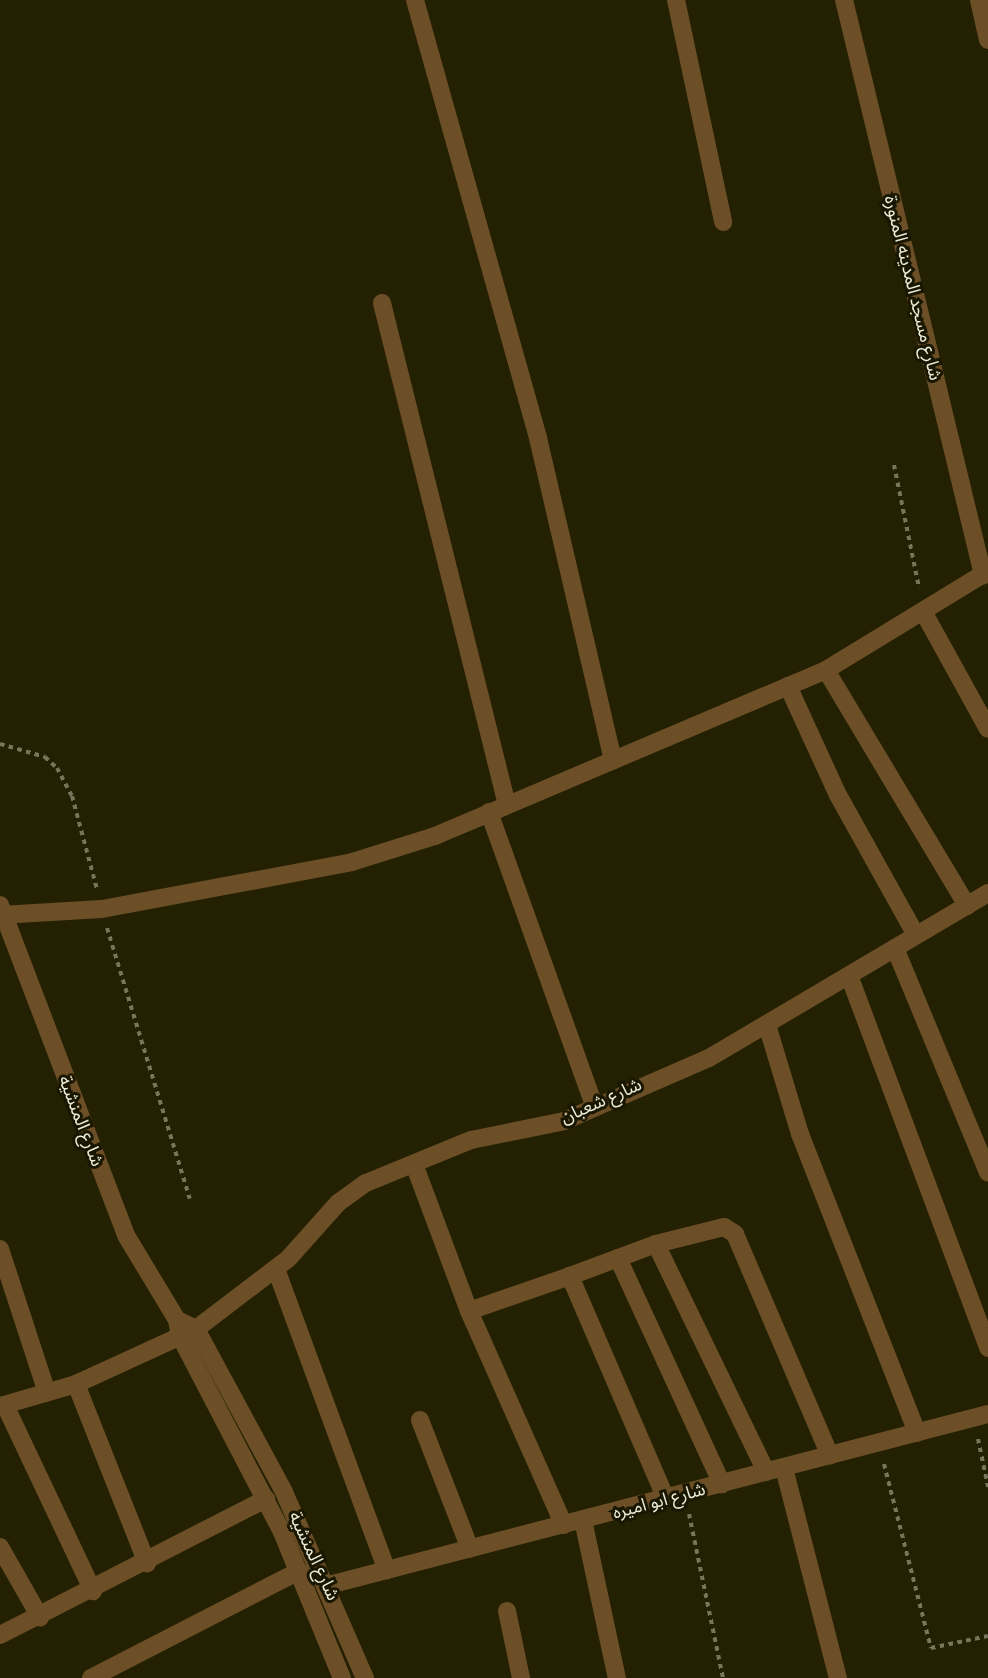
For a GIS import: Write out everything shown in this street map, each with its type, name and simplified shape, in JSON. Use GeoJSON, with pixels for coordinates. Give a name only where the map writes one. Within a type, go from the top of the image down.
{"type":"FeatureCollection","features":[{"type":"Feature","properties":{"kind":"street"},"geometry":{"type":"LineString","coordinates":[[415,0],[538,438],[613,760]]}},
{"type":"Feature","properties":{"kind":"street"},"geometry":{"type":"LineString","coordinates":[[676,0],[723,222]]}},
{"type":"Feature","properties":{"kind":"street","name":"شارع مسجد المدينه المنورة"},"geometry":{"type":"LineString","coordinates":[[844,0],[986,573]]}},
{"type":"Feature","properties":{"kind":"street"},"geometry":{"type":"LineString","coordinates":[[979,0],[988,40]]}},
{"type":"Feature","properties":{"kind":"street"},"geometry":{"type":"LineString","coordinates":[[382,303],[507,805]]}},
{"type":"Feature","properties":{"kind":"street"},"geometry":{"type":"LineString","coordinates":[[1,912],[102,909],[351,862],[507,805],[826,670],[924,614],[986,573]]}},
{"type":"Feature","properties":{"kind":"street"},"geometry":{"type":"LineString","coordinates":[[924,614],[988,729]]}},
{"type":"Feature","properties":{"kind":"street"},"geometry":{"type":"LineString","coordinates":[[826,670],[967,906]]}},
{"type":"Feature","properties":{"kind":"street"},"geometry":{"type":"LineString","coordinates":[[788,686],[838,795],[916,935]]}},
{"type":"Feature","properties":{"kind":"street"},"geometry":{"type":"LineString","coordinates":[[489,812],[594,1106]]}},
{"type":"Feature","properties":{"kind":"street","name":"شارع شعبان"},"geometry":{"type":"LineString","coordinates":[[2,1405],[76,1383],[184,1328],[276,1269],[338,1203],[366,1183],[471,1140],[564,1120],[768,1028],[916,935],[988,893]]}},
{"type":"Feature","properties":{"kind":"street","name":"شارع المنشية"},"geometry":{"type":"LineString","coordinates":[[1,912],[127,1237],[184,1328],[329,1585],[365,1678]]}},
{"type":"Feature","properties":{"kind":"street"},"geometry":{"type":"LineString","coordinates":[[895,948],[988,1173]]}},
{"type":"Feature","properties":{"kind":"street"},"geometry":{"type":"LineString","coordinates":[[850,978],[988,1348]]}},
{"type":"Feature","properties":{"kind":"street"},"geometry":{"type":"LineString","coordinates":[[768,1028],[800,1134],[917,1433]]}},
{"type":"Feature","properties":{"kind":"street"},"geometry":{"type":"LineString","coordinates":[[414,1164],[469,1311],[564,1525]]}},
{"type":"Feature","properties":{"kind":"street"},"geometry":{"type":"LineString","coordinates":[[469,1311],[656,1244],[724,1227],[735,1234],[830,1456]]}},
{"type":"Feature","properties":{"kind":"street"},"geometry":{"type":"LineString","coordinates":[[656,1244],[766,1472]]}},
{"type":"Feature","properties":{"kind":"street"},"geometry":{"type":"LineString","coordinates":[[0,1249],[47,1393]]}},
{"type":"Feature","properties":{"kind":"street"},"geometry":{"type":"LineString","coordinates":[[618,1258],[722,1484]]}},
{"type":"Feature","properties":{"kind":"street"},"geometry":{"type":"LineString","coordinates":[[276,1269],[387,1570]]}},
{"type":"Feature","properties":{"kind":"street"},"geometry":{"type":"LineString","coordinates":[[570,1276],[666,1499]]}},
{"type":"Feature","properties":{"kind":"street","name":"شارع المنشية"},"geometry":{"type":"LineString","coordinates":[[184,1328],[299,1571],[342,1678]]}},
{"type":"Feature","properties":{"kind":"street"},"geometry":{"type":"LineString","coordinates":[[76,1383],[147,1563]]}},
{"type":"Feature","properties":{"kind":"street"},"geometry":{"type":"LineString","coordinates":[[2,1405],[93,1591]]}},
{"type":"Feature","properties":{"kind":"street","name":"شارع ابو اميره"},"geometry":{"type":"LineString","coordinates":[[329,1585],[980,1416]]}},
{"type":"Feature","properties":{"kind":"street"},"geometry":{"type":"LineString","coordinates":[[420,1420],[470,1549]]}},
{"type":"Feature","properties":{"kind":"street"},"geometry":{"type":"LineString","coordinates":[[784,1467],[838,1678]]}},
{"type":"Feature","properties":{"kind":"street"},"geometry":{"type":"LineString","coordinates":[[0,1635],[93,1591],[266,1499]]}},
{"type":"Feature","properties":{"kind":"street"},"geometry":{"type":"LineString","coordinates":[[583,1520],[617,1678]]}},
{"type":"Feature","properties":{"kind":"street"},"geometry":{"type":"LineString","coordinates":[[0,1546],[40,1617]]}},
{"type":"Feature","properties":{"kind":"street"},"geometry":{"type":"LineString","coordinates":[[91,1678],[299,1571]]}},
{"type":"Feature","properties":{"kind":"street"},"geometry":{"type":"LineString","coordinates":[[507,1611],[521,1678]]}},
{"type":"Feature","properties":{"kind":"path"},"geometry":{"type":"LineString","coordinates":[[894,465],[924,614]]}},
{"type":"Feature","properties":{"kind":"path"},"geometry":{"type":"LineString","coordinates":[[0,744],[45,757],[57,768],[72,796],[126,1006],[189,1199]]}},
{"type":"Feature","properties":{"kind":"path"},"geometry":{"type":"LineString","coordinates":[[980,1416],[988,1487]]}},
{"type":"Feature","properties":{"kind":"path"},"geometry":{"type":"LineString","coordinates":[[878,1443],[931,1648],[988,1635]]}},
{"type":"Feature","properties":{"kind":"path"},"geometry":{"type":"LineString","coordinates":[[685,1494],[723,1678]]}}]}
